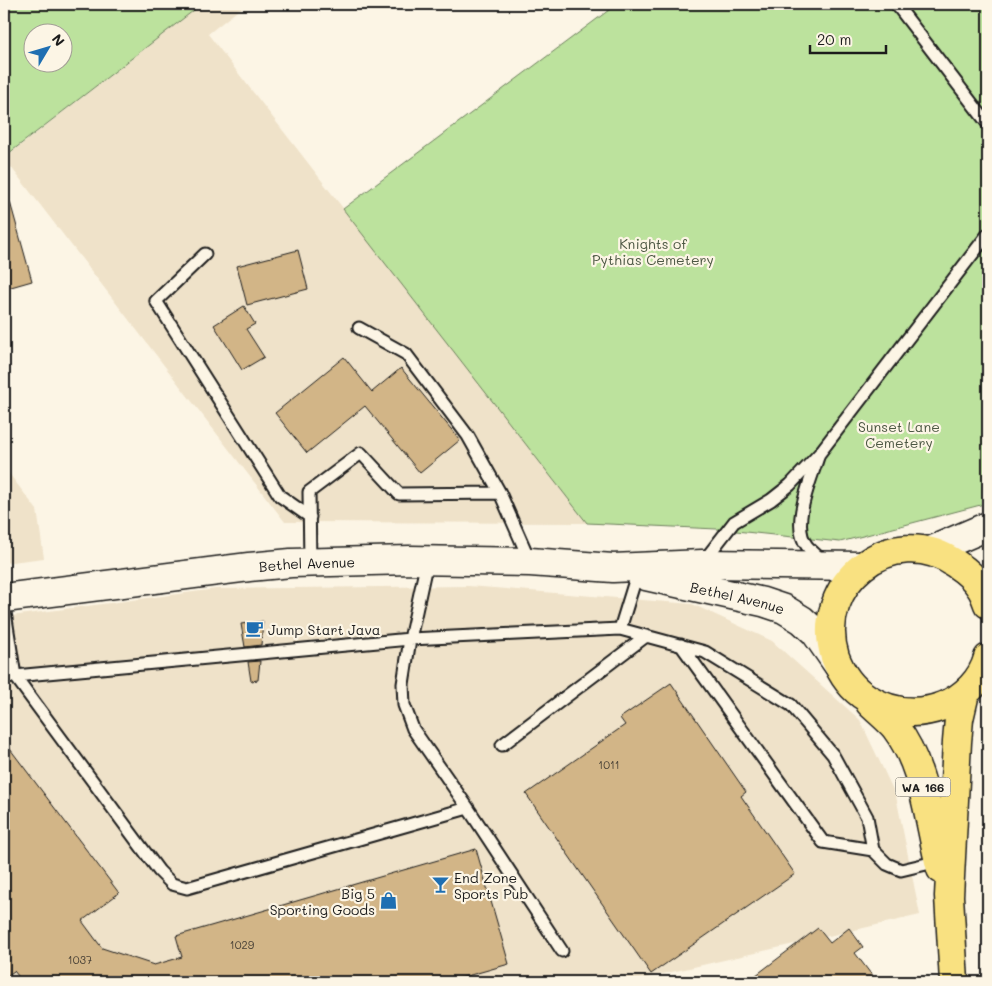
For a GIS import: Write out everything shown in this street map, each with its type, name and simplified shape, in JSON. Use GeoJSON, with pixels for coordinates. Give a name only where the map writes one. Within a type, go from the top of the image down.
{"type":"FeatureCollection","features":[{"type":"Feature","properties":{"kind":"main road"},"geometry":{"type":"LineString","coordinates":[[930,551],[988,526]]}},
{"type":"Feature","properties":{"kind":"main road"},"geometry":{"type":"LineString","coordinates":[[930,551],[949,559],[967,571],[980,587],[988,604]]}},
{"type":"Feature","properties":{"kind":"main road","name":"WA 166"},"geometry":{"type":"LineString","coordinates":[[930,551],[894,552],[877,557],[862,566],[847,582],[836,601],[831,622],[831,644],[838,665],[848,682],[894,726],[907,746],[924,789],[939,860],[949,896]]}},
{"type":"Feature","properties":{"kind":"main road","name":"Bethel Avenue"},"geometry":{"type":"LineString","coordinates":[[4,598],[249,567],[372,560],[530,562],[625,571],[748,598],[784,609],[802,620],[815,632],[838,665]]}},
{"type":"Feature","properties":{"kind":"main road","name":"Bethel Avenue"},"geometry":{"type":"LineString","coordinates":[[625,571],[702,564],[862,566]]}},
{"type":"Feature","properties":{"kind":"main road","name":"WA 166"},"geometry":{"type":"LineString","coordinates":[[954,982],[949,896],[959,719],[965,693],[978,679],[988,658]]}},
{"type":"Feature","properties":{"kind":"main road"},"geometry":{"type":"LineString","coordinates":[[861,695],[878,705],[895,711],[914,712],[932,710],[950,703],[965,693]]}},
{"type":"Feature","properties":{"kind":"lane"},"geometry":{"type":"LineString","coordinates":[[896,4],[988,124]]}},
{"type":"Feature","properties":{"kind":"lane"},"geometry":{"type":"LineString","coordinates":[[702,564],[734,522],[771,500],[790,485],[818,454],[988,234]]}},
{"type":"Feature","properties":{"kind":"lane"},"geometry":{"type":"LineString","coordinates":[[205,254],[156,301],[280,496],[310,516]]}},
{"type":"Feature","properties":{"kind":"lane"},"geometry":{"type":"LineString","coordinates":[[359,328],[406,354],[468,436],[500,493],[530,562]]}},
{"type":"Feature","properties":{"kind":"lane"},"geometry":{"type":"LineString","coordinates":[[310,563],[309,492],[361,453],[399,494],[500,493]]}},
{"type":"Feature","properties":{"kind":"lane"},"geometry":{"type":"LineString","coordinates":[[818,454],[800,517],[801,531],[807,545],[829,566]]}},
{"type":"Feature","properties":{"kind":"lane"},"geometry":{"type":"LineString","coordinates":[[427,561],[410,640],[403,684],[404,705],[413,729],[468,808],[562,951]]}},
{"type":"Feature","properties":{"kind":"lane"},"geometry":{"type":"LineString","coordinates":[[620,628],[625,571]]}},
{"type":"Feature","properties":{"kind":"lane"},"geometry":{"type":"LineString","coordinates":[[4,606],[10,678],[159,872],[172,884],[188,888],[468,808]]}},
{"type":"Feature","properties":{"kind":"lane"},"geometry":{"type":"LineString","coordinates":[[10,678],[410,640],[620,628],[705,652],[791,705],[833,755],[867,817],[873,850],[887,864],[901,870],[939,860]]}},
{"type":"Feature","properties":{"kind":"lane"},"geometry":{"type":"LineString","coordinates":[[502,745],[646,636]]}},
{"type":"Feature","properties":{"kind":"lane"},"geometry":{"type":"LineString","coordinates":[[680,646],[822,842],[873,850]]}},
{"type":"Feature","properties":{"kind":"shaded area"},"geometry":{"type":"Polygon","coordinates":[[[202,4],[246,4],[208,34],[587,523],[285,522],[4,158],[202,4]]]}},
{"type":"Feature","properties":{"kind":"shaded area"},"geometry":{"type":"Polygon","coordinates":[[[4,467],[37,510],[44,558],[4,563],[4,467]]]}},
{"type":"Feature","properties":{"kind":"shaded area"},"geometry":{"type":"Polygon","coordinates":[[[468,586],[692,604],[772,641],[860,720],[896,796],[920,915],[628,982],[4,982],[4,617],[216,589],[468,586]]]}},
{"type":"Feature","properties":{"kind":"green space"},"geometry":{"type":"Polygon","coordinates":[[[4,4],[202,4],[4,157],[4,4]]]}},
{"type":"Feature","properties":{"kind":"green space","name":"Knights of Pythias Cemetery"},"geometry":{"type":"Polygon","coordinates":[[[617,4],[988,4],[988,503],[840,542],[717,529],[587,523],[343,209],[617,4]]]}},
{"type":"Feature","properties":{"kind":"building"},"geometry":{"type":"Polygon","coordinates":[[[10,202],[32,281],[4,289],[4,203],[10,202]]]}},
{"type":"Feature","properties":{"kind":"building"},"geometry":{"type":"Polygon","coordinates":[[[298,250],[308,289],[247,305],[237,266],[298,250]]]}},
{"type":"Feature","properties":{"kind":"building"},"geometry":{"type":"Polygon","coordinates":[[[244,306],[255,324],[246,329],[264,357],[242,370],[214,325],[244,306]]]}},
{"type":"Feature","properties":{"kind":"building"},"geometry":{"type":"Polygon","coordinates":[[[344,357],[372,392],[401,368],[460,440],[420,473],[365,406],[307,453],[275,413],[344,357]]]}},
{"type":"Feature","properties":{"kind":"building","name":"Jump Start Java"},"geometry":{"type":"Polygon","coordinates":[[[263,621],[261,645],[245,647],[241,624],[263,621]]]}},
{"type":"Feature","properties":{"kind":"building"},"geometry":{"type":"Polygon","coordinates":[[[260,661],[258,680],[251,681],[248,662],[260,661]]]}},
{"type":"Feature","properties":{"kind":"building"},"geometry":{"type":"Polygon","coordinates":[[[671,683],[746,792],[741,796],[795,874],[651,974],[526,794],[625,725],[620,718],[671,683]]]}},
{"type":"Feature","properties":{"kind":"building"},"geometry":{"type":"Polygon","coordinates":[[[4,741],[119,893],[82,921],[102,948],[154,965],[182,957],[176,936],[476,849],[509,964],[446,982],[23,982],[14,971],[4,978],[4,741]]]}},
{"type":"Feature","properties":{"kind":"building"},"geometry":{"type":"Polygon","coordinates":[[[818,928],[830,943],[849,928],[863,947],[855,953],[877,982],[747,982],[818,928]]]}},
{"type":"Feature","properties":{"kind":"place","name":"Jump Start Java"},"geometry":{"type":"Point","coordinates":[254,629]}},
{"type":"Feature","properties":{"kind":"place","name":"End Zone Sports Pub"},"geometry":{"type":"Point","coordinates":[440,885]}},
{"type":"Feature","properties":{"kind":"place","name":"Big 5 Sporting Goods"},"geometry":{"type":"Point","coordinates":[389,901]}},
{"type":"Feature","properties":{"kind":"park label","name":"Sunset Lane Cemetery"},"geometry":{"type":"Point","coordinates":[899,434]}}]}
